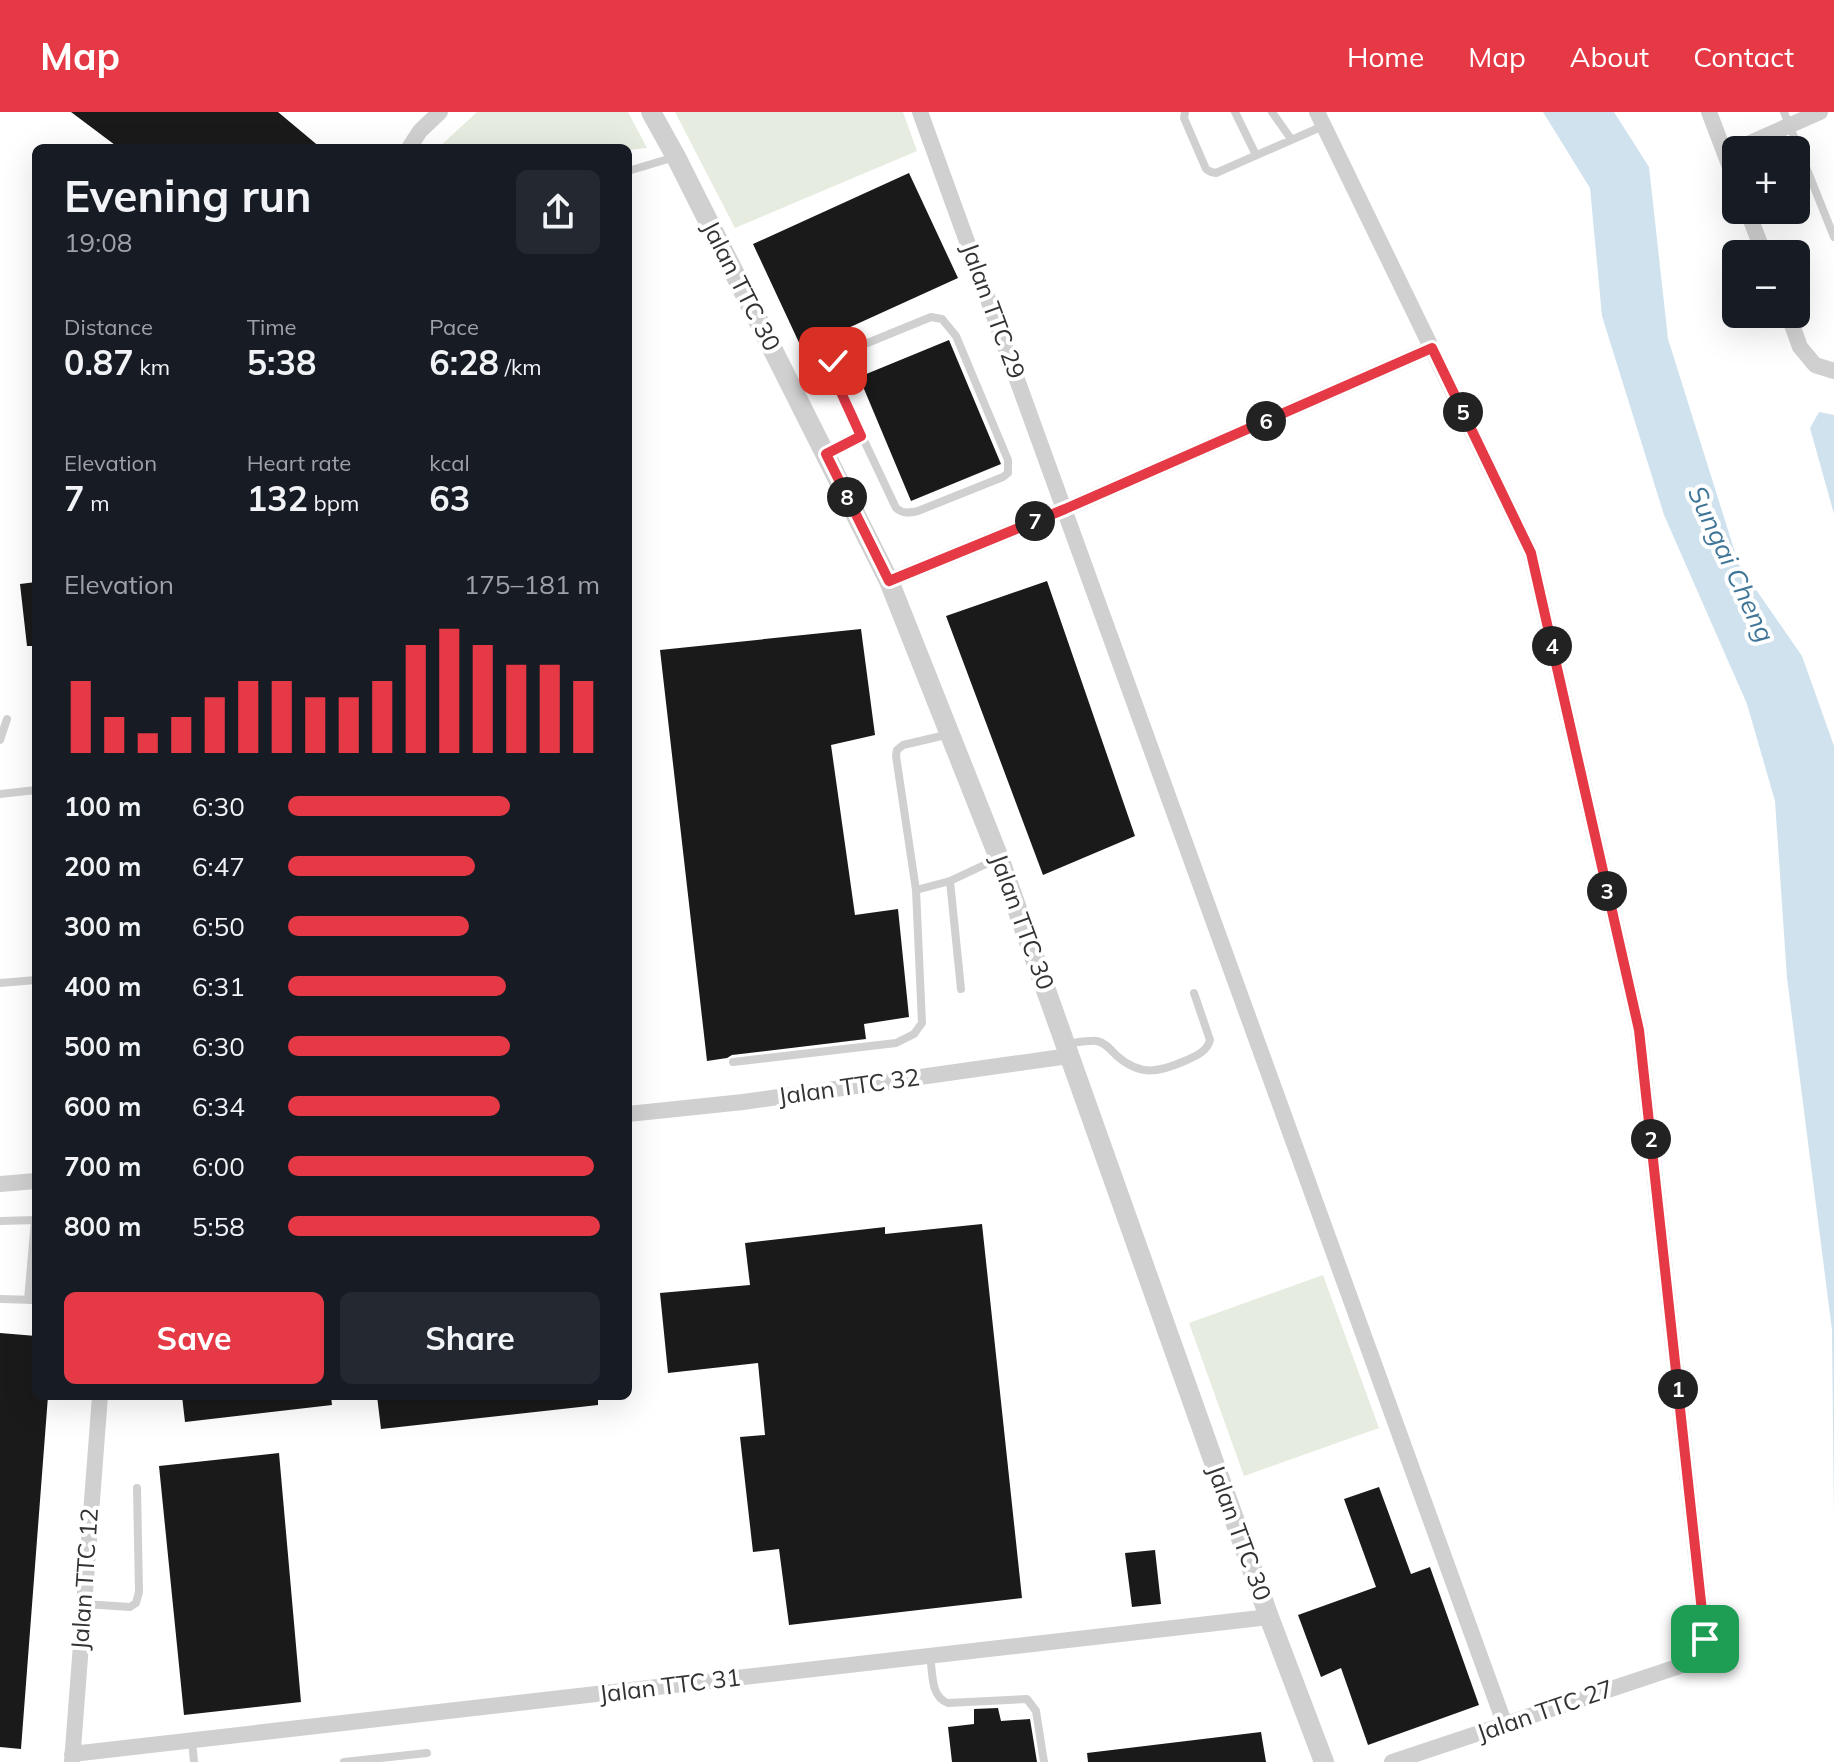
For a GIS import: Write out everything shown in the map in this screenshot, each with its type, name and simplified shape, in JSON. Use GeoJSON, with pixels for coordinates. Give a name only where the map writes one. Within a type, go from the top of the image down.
{"type":"FeatureCollection","features":[{"type":"Feature","properties":{"kind":"street"},"geometry":{"type":"LineString","coordinates":[[412,144],[440,112]]}},
{"type":"Feature","properties":{"kind":"street","name":"Jalan TTC 30"},"geometry":{"type":"LineString","coordinates":[[651,112],[889,581],[999,858],[1269,1617],[1324,1762]]}},
{"type":"Feature","properties":{"kind":"street","name":"Jalan TTC 29"},"geometry":{"type":"LineString","coordinates":[[920,112],[1505,1725]]}},
{"type":"Feature","properties":{"kind":"street"},"geometry":{"type":"LineString","coordinates":[[1709,112],[1722,146]]}},
{"type":"Feature","properties":{"kind":"street"},"geometry":{"type":"LineString","coordinates":[[1756,136],[1786,119],[1820,112]]}},
{"type":"Feature","properties":{"kind":"street"},"geometry":{"type":"LineString","coordinates":[[889,581],[1065,509],[1432,348],[1320,119]]}},
{"type":"Feature","properties":{"kind":"street"},"geometry":{"type":"LineString","coordinates":[[1793,328],[1800,347],[1815,365],[1834,371]]}},
{"type":"Feature","properties":{"kind":"street","name":"Jalan TTC 27"},"geometry":{"type":"LineString","coordinates":[[1392,1762],[1698,1660],[1705,1651],[1639,1030],[1531,553],[1432,348]]}},
{"type":"Feature","properties":{"kind":"street","name":"Jalan TTC 32"},"geometry":{"type":"LineString","coordinates":[[632,1114],[743,1102],[1067,1050]]}},
{"type":"Feature","properties":{"kind":"street"},"geometry":{"type":"LineString","coordinates":[[0,1184],[32,1181]]}},
{"type":"Feature","properties":{"kind":"street","name":"Jalan TTC 12"},"geometry":{"type":"LineString","coordinates":[[72,1758],[100,1400]]}},
{"type":"Feature","properties":{"kind":"street","name":"Jalan TTC 31"},"geometry":{"type":"LineString","coordinates":[[72,1758],[192,1741],[1269,1617]]}},
{"type":"Feature","properties":{"kind":"lane"},"geometry":{"type":"LineString","coordinates":[[1185,112],[1184,118],[1206,169],[1216,173],[1291,139],[1320,119]]}},
{"type":"Feature","properties":{"kind":"lane"},"geometry":{"type":"LineString","coordinates":[[1235,112],[1256,155]]}},
{"type":"Feature","properties":{"kind":"lane"},"geometry":{"type":"LineString","coordinates":[[1272,112],[1291,139]]}},
{"type":"Feature","properties":{"kind":"lane"},"geometry":{"type":"LineString","coordinates":[[1786,119],[1834,237]]}},
{"type":"Feature","properties":{"kind":"lane"},"geometry":{"type":"LineString","coordinates":[[632,170],[676,157]]}},
{"type":"Feature","properties":{"kind":"lane"},"geometry":{"type":"LineString","coordinates":[[925,318],[942,319],[956,336],[1008,460],[1008,473],[918,511],[901,512],[896,508],[861,436],[834,377],[833,361],[838,355],[925,318]]}},
{"type":"Feature","properties":{"kind":"lane"},"geometry":{"type":"LineString","coordinates":[[826,454],[861,436]]}},
{"type":"Feature","properties":{"kind":"lane"},"geometry":{"type":"LineString","coordinates":[[0,740],[7,719]]}},
{"type":"Feature","properties":{"kind":"lane"},"geometry":{"type":"LineString","coordinates":[[733,1062],[896,1043],[914,1034],[922,1023],[916,890],[896,756],[903,745],[950,734]]}},
{"type":"Feature","properties":{"kind":"lane"},"geometry":{"type":"LineString","coordinates":[[0,794],[32,790]]}},
{"type":"Feature","properties":{"kind":"lane"},"geometry":{"type":"LineString","coordinates":[[916,890],[950,881],[999,858]]}},
{"type":"Feature","properties":{"kind":"lane"},"geometry":{"type":"LineString","coordinates":[[950,881],[961,989]]}},
{"type":"Feature","properties":{"kind":"lane"},"geometry":{"type":"LineString","coordinates":[[0,983],[32,980]]}},
{"type":"Feature","properties":{"kind":"lane"},"geometry":{"type":"LineString","coordinates":[[1067,1050],[1100,1042],[1129,1066],[1145,1071],[1183,1061],[1204,1051],[1210,1040],[1194,993]]}},
{"type":"Feature","properties":{"kind":"lane"},"geometry":{"type":"LineString","coordinates":[[0,1221],[32,1220]]}},
{"type":"Feature","properties":{"kind":"lane"},"geometry":{"type":"LineString","coordinates":[[0,1299],[32,1300]]}},
{"type":"Feature","properties":{"kind":"lane"},"geometry":{"type":"LineString","coordinates":[[83,1604],[130,1607],[136,1603],[139,1592],[137,1488]]}},
{"type":"Feature","properties":{"kind":"lane"},"geometry":{"type":"LineString","coordinates":[[930,1656],[935,1693],[940,1700],[948,1703],[1027,1699],[1036,1711],[1044,1762]]}},
{"type":"Feature","properties":{"kind":"lane"},"geometry":{"type":"LineString","coordinates":[[192,1741],[194,1762]]}},
{"type":"Feature","properties":{"kind":"lane"},"geometry":{"type":"LineString","coordinates":[[344,1762],[427,1753]]}},
{"type":"Feature","properties":{"kind":"shaded area"},"geometry":{"type":"Polygon","coordinates":[[[477,112],[628,112],[647,148],[632,150],[632,144],[442,144],[477,112]]]}},
{"type":"Feature","properties":{"kind":"shaded area"},"geometry":{"type":"Polygon","coordinates":[[[675,112],[903,112],[917,151],[735,228],[675,112]]]}},
{"type":"Feature","properties":{"kind":"shaded area"},"geometry":{"type":"Polygon","coordinates":[[[1323,1275],[1379,1428],[1244,1476],[1189,1323],[1323,1275]]]}},
{"type":"Feature","properties":{"kind":"water","name":"Sungai Cheng"},"geometry":{"type":"Polygon","coordinates":[[[1543,112],[1614,112],[1649,167],[1668,339],[1739,565],[1802,656],[1834,746],[1834,1520],[1832,1330],[1787,978],[1775,801],[1747,704],[1664,515],[1602,316],[1590,188],[1543,112]]]}},
{"type":"Feature","properties":{"kind":"water"},"geometry":{"type":"Polygon","coordinates":[[[1819,412],[1834,415],[1834,514],[1810,428],[1819,412]]]}},
{"type":"Feature","properties":{"kind":"building"},"geometry":{"type":"Polygon","coordinates":[[[71,112],[278,112],[316,144],[114,144],[71,112]]]}},
{"type":"Feature","properties":{"kind":"building"},"geometry":{"type":"Polygon","coordinates":[[[909,173],[958,278],[802,349],[753,244],[909,173]]]}},
{"type":"Feature","properties":{"kind":"building"},"geometry":{"type":"Polygon","coordinates":[[[949,340],[1001,464],[911,501],[859,377],[949,340]]]}},
{"type":"Feature","properties":{"kind":"building"},"geometry":{"type":"Polygon","coordinates":[[[1047,581],[1135,836],[1043,875],[946,616],[1047,581]]]}},
{"type":"Feature","properties":{"kind":"building"},"geometry":{"type":"Polygon","coordinates":[[[32,582],[32,646],[27,646],[20,584],[32,582]]]}},
{"type":"Feature","properties":{"kind":"building"},"geometry":{"type":"Polygon","coordinates":[[[861,629],[875,735],[831,745],[855,915],[898,909],[909,1017],[864,1024],[866,1039],[732,1055],[707,1061],[660,650],[861,629]]]}},
{"type":"Feature","properties":{"kind":"building"},"geometry":{"type":"Polygon","coordinates":[[[982,1224],[1022,1598],[789,1625],[779,1549],[753,1552],[740,1437],[765,1435],[758,1363],[668,1373],[660,1293],[750,1285],[745,1243],[885,1227],[885,1234],[982,1224]]]}},
{"type":"Feature","properties":{"kind":"building"},"geometry":{"type":"Polygon","coordinates":[[[0,1333],[32,1336],[32,1400],[48,1400],[21,1749],[0,1747],[0,1333]]]}},
{"type":"Feature","properties":{"kind":"building"},"geometry":{"type":"Polygon","coordinates":[[[182,1400],[331,1400],[332,1405],[185,1422],[182,1400]]]}},
{"type":"Feature","properties":{"kind":"building"},"geometry":{"type":"Polygon","coordinates":[[[377,1400],[598,1400],[598,1405],[381,1429],[377,1400]]]}},
{"type":"Feature","properties":{"kind":"building"},"geometry":{"type":"Polygon","coordinates":[[[279,1453],[301,1702],[184,1715],[159,1466],[279,1453]]]}},
{"type":"Feature","properties":{"kind":"building"},"geometry":{"type":"Polygon","coordinates":[[[1379,1487],[1411,1574],[1430,1567],[1479,1705],[1368,1745],[1341,1668],[1321,1677],[1298,1615],[1376,1587],[1344,1499],[1379,1487]]]}},
{"type":"Feature","properties":{"kind":"building"},"geometry":{"type":"Polygon","coordinates":[[[1155,1550],[1161,1604],[1132,1607],[1125,1553],[1155,1550]]]}},
{"type":"Feature","properties":{"kind":"building"},"geometry":{"type":"Polygon","coordinates":[[[998,1708],[1001,1721],[1030,1719],[1037,1762],[952,1762],[948,1727],[974,1724],[974,1709],[998,1708]]]}},
{"type":"Feature","properties":{"kind":"building"},"geometry":{"type":"Polygon","coordinates":[[[1261,1732],[1266,1762],[1088,1762],[1087,1753],[1261,1732]]]}},
{"type":"Feature","properties":{"kind":"route"},"geometry":{"type":"LineString","coordinates":[[833,361],[834,377],[861,436],[826,454],[889,581],[1065,509],[1432,348],[1531,553],[1639,1030],[1705,1639]]}}]}
